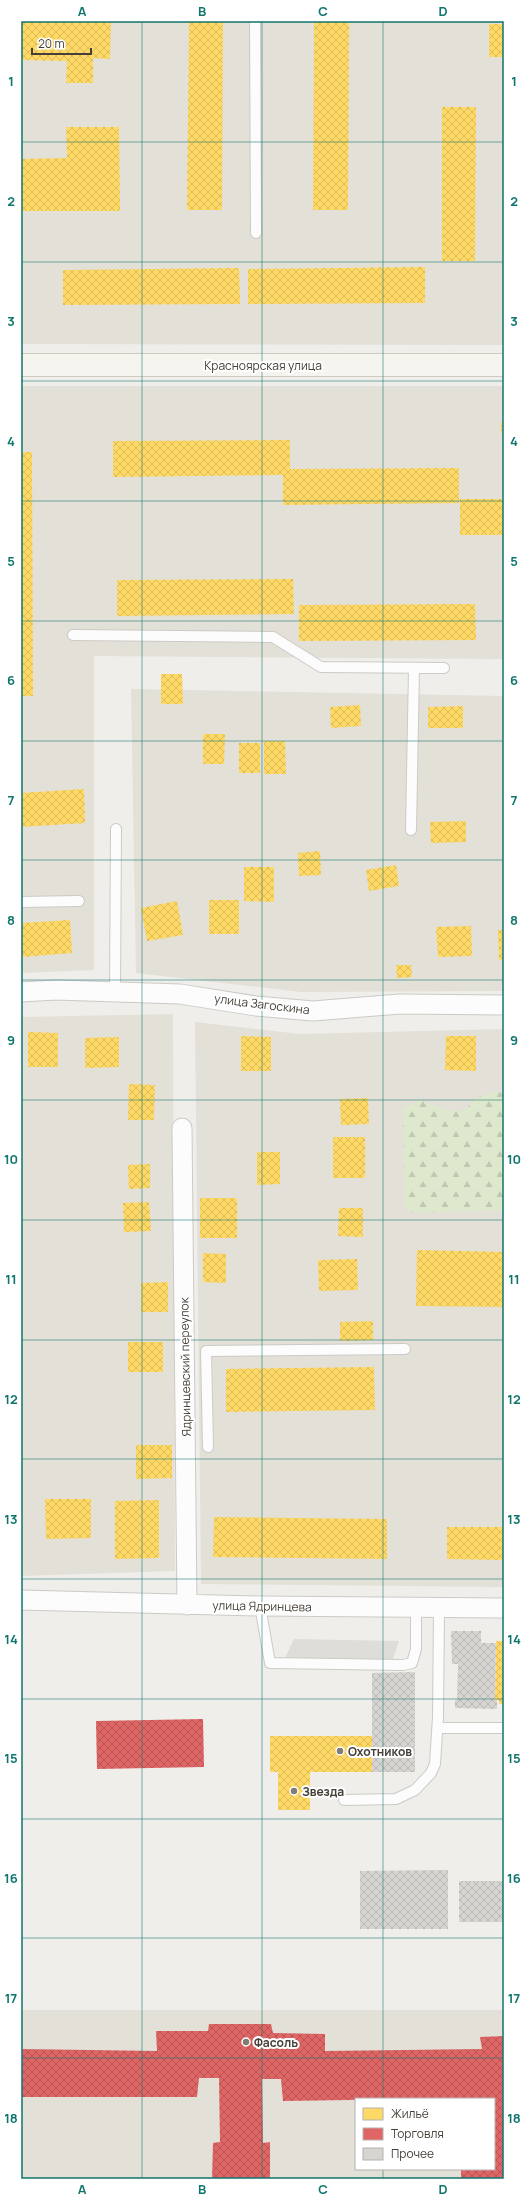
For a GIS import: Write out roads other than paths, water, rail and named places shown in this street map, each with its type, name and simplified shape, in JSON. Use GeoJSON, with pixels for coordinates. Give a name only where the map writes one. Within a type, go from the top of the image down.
{"type":"FeatureCollection","features":[{"type":"Feature","properties":{"kind":"street","name":"Красноярская улица"},"geometry":{"type":"LineString","coordinates":[[21,365],[504,366]]}},
{"type":"Feature","properties":{"kind":"street","name":"улица Загоскина"},"geometry":{"type":"LineString","coordinates":[[21,992],[56,990],[180,994],[256,1006],[313,1011],[400,1004],[504,1005]]}},
{"type":"Feature","properties":{"kind":"street","name":"Ядринцевский переулок"},"geometry":{"type":"LineString","coordinates":[[182,1128],[187,1605]]}},
{"type":"Feature","properties":{"kind":"street","name":"улица Ядринцева"},"geometry":{"type":"LineString","coordinates":[[21,1600],[187,1605],[504,1608]]}},
{"type":"Feature","properties":{"kind":"lane"},"geometry":{"type":"LineString","coordinates":[[255,21],[256,233]]}},
{"type":"Feature","properties":{"kind":"lane"},"geometry":{"type":"LineString","coordinates":[[73,635],[273,637],[321,667],[444,668]]}},
{"type":"Feature","properties":{"kind":"lane"},"geometry":{"type":"LineString","coordinates":[[410,830],[414,668]]}},
{"type":"Feature","properties":{"kind":"lane"},"geometry":{"type":"LineString","coordinates":[[115,992],[116,829]]}},
{"type":"Feature","properties":{"kind":"lane"},"geometry":{"type":"LineString","coordinates":[[21,902],[79,901]]}},
{"type":"Feature","properties":{"kind":"lane"},"geometry":{"type":"LineString","coordinates":[[208,1446],[206,1351],[405,1349]]}},
{"type":"Feature","properties":{"kind":"lane"},"geometry":{"type":"LineString","coordinates":[[260,1606],[270,1663],[402,1665],[412,1663],[416,1649],[416,1608]]}},
{"type":"Feature","properties":{"kind":"lane"},"geometry":{"type":"LineString","coordinates":[[344,1800],[396,1799],[414,1790],[431,1773],[435,1764],[438,1728],[438,1608]]}},
{"type":"Feature","properties":{"kind":"lane"},"geometry":{"type":"LineString","coordinates":[[438,1728],[504,1728]]}},
{"type":"Feature","properties":{"kind":"place","name":"Охотников"},"geometry":{"type":"Point","coordinates":[340,1751]}},
{"type":"Feature","properties":{"kind":"place","name":"Звезда"},"geometry":{"type":"Point","coordinates":[294,1791]}},
{"type":"Feature","properties":{"kind":"place","name":"Фасоль"},"geometry":{"type":"Point","coordinates":[246,2042]}}]}
